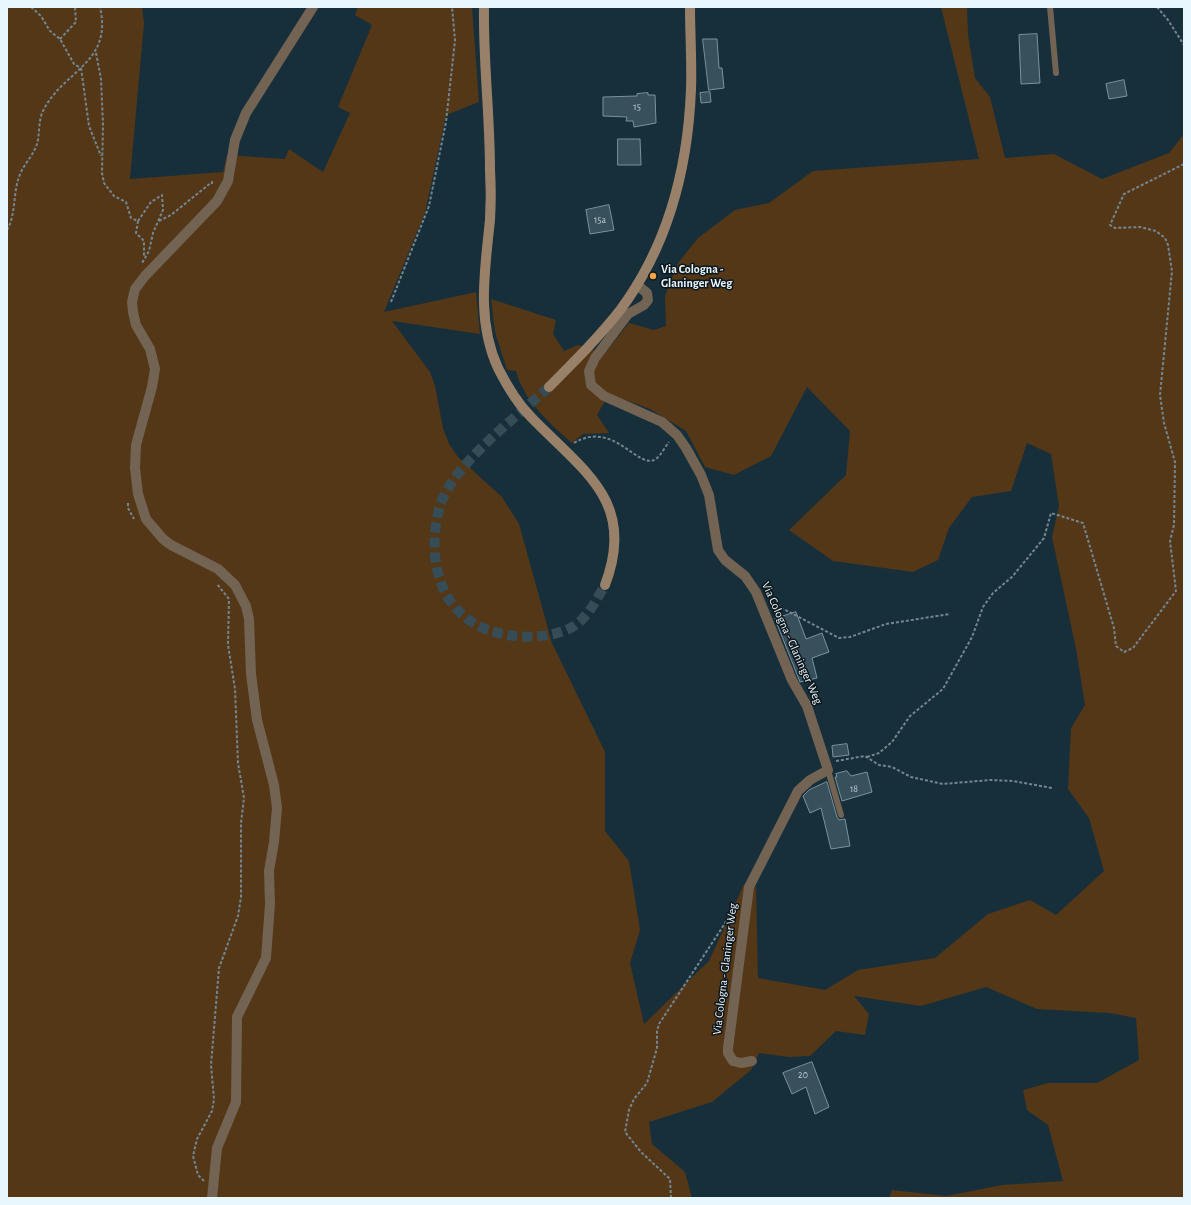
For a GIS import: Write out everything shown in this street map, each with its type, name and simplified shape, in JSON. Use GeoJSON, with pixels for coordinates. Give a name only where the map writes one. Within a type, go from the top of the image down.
{"type":"FeatureCollection","features":[{"type":"Feature","properties":{"kind":"main road"},"geometry":{"type":"LineString","coordinates":[[484,7],[490,167],[490,218],[483,299],[486,329],[497,366],[516,400],[530,417],[587,474],[600,490],[607,503],[612,518],[615,536],[615,550],[612,565],[604,585]]}},
{"type":"Feature","properties":{"kind":"main road"},"geometry":{"type":"LineString","coordinates":[[549,387],[604,330],[636,285],[658,245],[667,222],[680,177],[689,121],[691,88],[690,7]]}},
{"type":"Feature","properties":{"kind":"street"},"geometry":{"type":"LineString","coordinates":[[212,1198],[216,1148],[236,1102],[237,1017],[266,958],[270,904],[269,870],[274,842],[277,808],[274,785],[257,720],[251,674],[249,619],[246,606],[235,585],[227,576],[209,563],[171,545],[151,526],[142,510],[136,481],[136,445],[152,387],[155,369],[150,349],[134,318],[132,302],[135,289],[145,276],[217,201],[228,181],[236,140],[246,113],[309,9]]}},
{"type":"Feature","properties":{"kind":"street","name":"Via Cologna - Glaninger Weg"},"geometry":{"type":"LineString","coordinates":[[636,285],[648,293],[648,300],[644,305],[628,314],[591,364],[589,378],[591,385],[604,396],[653,417],[677,435],[686,448],[705,485],[718,550],[725,560],[745,576],[756,592],[792,680],[808,706],[828,770],[810,780],[798,791],[749,887],[728,1053],[733,1061],[752,1061]]}},
{"type":"Feature","properties":{"kind":"lane"},"geometry":{"type":"LineString","coordinates":[[1050,7],[1056,73]]}},
{"type":"Feature","properties":{"kind":"lane"},"geometry":{"type":"LineString","coordinates":[[828,770],[841,815]]}},
{"type":"Feature","properties":{"kind":"path"},"geometry":{"type":"LineString","coordinates":[[32,7],[41,16],[50,31],[60,39],[74,64],[81,68]]}},
{"type":"Feature","properties":{"kind":"path"},"geometry":{"type":"LineString","coordinates":[[60,39],[76,22],[75,7]]}},
{"type":"Feature","properties":{"kind":"path"},"geometry":{"type":"LineString","coordinates":[[100,7],[103,20],[96,53],[101,87],[103,124],[102,173],[104,183],[114,196],[126,202],[131,218],[138,221]]}},
{"type":"Feature","properties":{"kind":"path"},"geometry":{"type":"LineString","coordinates":[[391,302],[429,206],[446,122],[455,40],[452,7]]}},
{"type":"Feature","properties":{"kind":"path"},"geometry":{"type":"LineString","coordinates":[[1157,7],[1168,20],[1184,45]]}},
{"type":"Feature","properties":{"kind":"path"},"geometry":{"type":"LineString","coordinates":[[7,230],[19,176],[36,145],[43,112],[55,94],[96,53]]}},
{"type":"Feature","properties":{"kind":"path"},"geometry":{"type":"LineString","coordinates":[[81,68],[89,126],[102,158]]}},
{"type":"Feature","properties":{"kind":"path"},"geometry":{"type":"LineString","coordinates":[[828,770],[833,763],[839,760],[879,754],[892,742],[910,716],[943,689],[972,637],[983,607],[993,593],[1012,577],[1044,538],[1051,513],[1083,523],[1114,628],[1116,646],[1124,652],[1133,648],[1176,591],[1170,541],[1174,525],[1175,462],[1164,423],[1160,395],[1172,271],[1168,245],[1165,238],[1156,231],[1140,227],[1115,228],[1110,225],[1124,194],[1184,164]]}},
{"type":"Feature","properties":{"kind":"path"},"geometry":{"type":"LineString","coordinates":[[144,256],[144,241],[136,233],[138,221],[151,202],[162,195],[162,210],[158,222],[170,215],[212,182],[213,196],[217,201]]}},
{"type":"Feature","properties":{"kind":"path"},"geometry":{"type":"LineString","coordinates":[[579,440],[600,437],[608,438],[615,441],[642,460],[652,461],[659,456],[671,439],[677,435]]}},
{"type":"Feature","properties":{"kind":"path"},"geometry":{"type":"LineString","coordinates":[[128,496],[128,508],[136,523]]}},
{"type":"Feature","properties":{"kind":"path"},"geometry":{"type":"LineString","coordinates":[[212,578],[229,600],[228,645],[235,689],[238,763],[244,798],[241,824],[241,897],[238,916],[219,968],[211,1065],[214,1099],[212,1111],[197,1139],[193,1156],[198,1175],[202,1180],[212,1184]]}},
{"type":"Feature","properties":{"kind":"path"},"geometry":{"type":"LineString","coordinates":[[756,592],[777,606],[839,638],[850,637],[886,624],[950,614]]}},
{"type":"Feature","properties":{"kind":"path"},"geometry":{"type":"LineString","coordinates":[[867,757],[879,765],[892,767],[911,777],[943,784],[990,780],[1013,781],[1052,788]]}},
{"type":"Feature","properties":{"kind":"path"},"geometry":{"type":"LineString","coordinates":[[671,1198],[670,1179],[641,1152],[625,1132],[629,1110],[634,1099],[647,1083],[657,1048],[657,1031],[659,1024],[736,906]]}},
{"type":"Feature","properties":{"kind":"shaded area"},"geometry":{"type":"Polygon","coordinates":[[[7,7],[142,7],[144,23],[130,179],[223,172],[227,155],[285,159],[289,149],[323,172],[350,113],[338,107],[372,25],[355,15],[358,7],[472,7],[479,102],[446,115],[425,213],[384,312],[476,292],[480,334],[392,321],[430,372],[435,386],[443,428],[449,444],[458,457],[502,497],[519,524],[552,643],[605,752],[605,831],[629,861],[640,930],[630,963],[644,1024],[709,961],[744,884],[756,887],[758,978],[825,990],[858,970],[935,958],[988,914],[1030,900],[1056,915],[1104,871],[1089,818],[1068,789],[1071,728],[1085,705],[1076,649],[1052,537],[1059,506],[1051,454],[1027,443],[1011,491],[972,497],[949,528],[938,560],[913,572],[833,561],[789,530],[846,475],[850,431],[807,387],[771,456],[734,475],[705,467],[686,431],[650,409],[609,394],[597,415],[609,433],[583,434],[572,443],[538,411],[531,402],[516,371],[507,370],[495,332],[491,299],[556,320],[553,334],[564,351],[578,345],[605,353],[629,323],[654,330],[666,326],[665,296],[678,263],[698,238],[735,210],[769,203],[813,171],[979,159],[941,7],[967,7],[968,35],[975,78],[990,97],[1005,158],[1054,154],[1102,179],[1169,153],[1184,134],[1184,1198],[889,1198],[892,1190],[946,1196],[1002,1185],[1063,1181],[1048,1125],[1027,1110],[1023,1090],[1048,1083],[1097,1083],[1139,1060],[1136,1018],[1109,1013],[1037,1009],[986,987],[921,1006],[854,996],[869,1014],[865,1035],[836,1031],[810,1056],[789,1057],[759,1053],[751,1070],[712,1102],[649,1122],[652,1144],[685,1172],[692,1198],[7,1198],[7,7]]]}},
{"type":"Feature","properties":{"kind":"building"},"geometry":{"type":"Polygon","coordinates":[[[1037,34],[1040,83],[1021,84],[1019,35],[1037,34]]]}},
{"type":"Feature","properties":{"kind":"building"},"geometry":{"type":"Polygon","coordinates":[[[703,39],[717,39],[719,68],[722,68],[724,88],[709,90],[703,39]]]}},
{"type":"Feature","properties":{"kind":"building"},"geometry":{"type":"Polygon","coordinates":[[[1124,80],[1127,96],[1109,99],[1106,84],[1124,80]]]}},
{"type":"Feature","properties":{"kind":"building"},"geometry":{"type":"Polygon","coordinates":[[[710,92],[711,102],[701,103],[700,93],[710,92]]]}},
{"type":"Feature","properties":{"kind":"building"},"geometry":{"type":"Polygon","coordinates":[[[648,93],[648,95],[655,95],[656,123],[634,127],[633,121],[626,121],[627,117],[603,116],[603,97],[637,96],[637,94],[648,93]]]}},
{"type":"Feature","properties":{"kind":"building"},"geometry":{"type":"Polygon","coordinates":[[[618,139],[640,139],[641,165],[618,165],[618,139]]]}},
{"type":"Feature","properties":{"kind":"building"},"geometry":{"type":"Polygon","coordinates":[[[609,205],[614,230],[590,234],[586,210],[609,205]]]}},
{"type":"Feature","properties":{"kind":"building"},"geometry":{"type":"Polygon","coordinates":[[[796,612],[806,639],[822,633],[829,652],[812,658],[817,678],[800,682],[775,619],[796,612]]]}},
{"type":"Feature","properties":{"kind":"building"},"geometry":{"type":"Polygon","coordinates":[[[847,744],[849,755],[833,757],[832,746],[847,744]]]}},
{"type":"Feature","properties":{"kind":"building"},"geometry":{"type":"Polygon","coordinates":[[[847,771],[851,776],[867,772],[872,792],[842,801],[835,777],[837,777],[836,774],[847,771]]]}},
{"type":"Feature","properties":{"kind":"building"},"geometry":{"type":"Polygon","coordinates":[[[827,782],[837,817],[839,820],[845,819],[850,846],[831,849],[821,808],[810,813],[803,796],[809,790],[827,782]]]}},
{"type":"Feature","properties":{"kind":"building"},"geometry":{"type":"Polygon","coordinates":[[[812,1062],[829,1107],[815,1114],[806,1087],[792,1094],[783,1073],[812,1062]]]}},
{"type":"Feature","properties":{"kind":"tunnel"},"geometry":{"type":"LineString","coordinates":[[549,387],[497,433],[457,474],[448,488],[439,509],[435,532],[435,554],[438,575],[446,593],[457,609],[472,622],[491,631],[522,637],[553,634],[574,626],[588,613],[605,585]]}},
{"type":"Feature","properties":{"kind":"place","name":"Via Cologna - Glaninger Weg"},"geometry":{"type":"Point","coordinates":[653,276]}}]}
